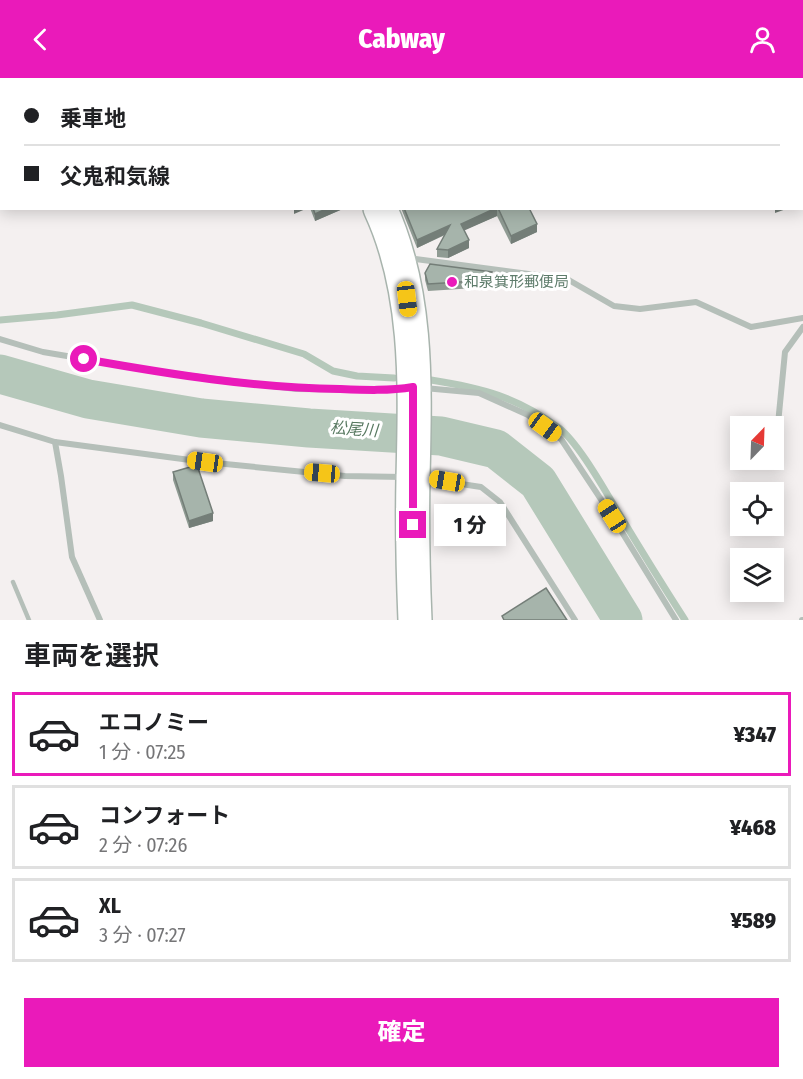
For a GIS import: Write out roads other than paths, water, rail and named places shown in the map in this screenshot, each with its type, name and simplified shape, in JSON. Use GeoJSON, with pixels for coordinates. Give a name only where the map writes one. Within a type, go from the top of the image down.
{"type":"FeatureCollection","features":[{"type":"Feature","properties":{"kind":"main road"},"geometry":{"type":"LineString","coordinates":[[381,210],[392,235],[405,282],[412,334],[415,620]]}},
{"type":"Feature","properties":{"kind":"street"},"geometry":{"type":"LineString","coordinates":[[398,257],[567,279],[614,306],[640,309],[696,302],[751,327],[803,318]]}},
{"type":"Feature","properties":{"kind":"street"},"geometry":{"type":"LineString","coordinates":[[779,416],[785,352],[803,327]]}},
{"type":"Feature","properties":{"kind":"street"},"geometry":{"type":"LineString","coordinates":[[0,339],[43,352],[168,373],[296,389],[479,393],[528,415],[561,439],[676,620]]}},
{"type":"Feature","properties":{"kind":"street"},"geometry":{"type":"LineString","coordinates":[[0,425],[54,442],[205,462],[345,476],[413,473],[481,487],[500,502],[575,620]]}},
{"type":"Feature","properties":{"kind":"street"},"geometry":{"type":"LineString","coordinates":[[54,442],[72,557],[100,620]]}},
{"type":"Feature","properties":{"kind":"lane"},"geometry":{"type":"LineString","coordinates":[[13,582],[29,620]]}},
{"type":"Feature","properties":{"kind":"waterway"},"geometry":{"type":"LineString","coordinates":[[0,320],[132,305],[304,354],[333,371],[357,376],[394,378]]}},
{"type":"Feature","properties":{"kind":"waterway","name":"松尾川"},"geometry":{"type":"LineString","coordinates":[[0,374],[88,399],[201,418],[309,428],[441,436],[496,449],[538,482],[623,620]]}},
{"type":"Feature","properties":{"kind":"waterway"},"geometry":{"type":"LineString","coordinates":[[431,380],[498,395],[544,417],[566,434],[595,473],[685,620]]}},
{"type":"Feature","properties":{"kind":"place","name":"和泉箕形郵便局"},"geometry":{"type":"Point","coordinates":[452,282]}}]}
